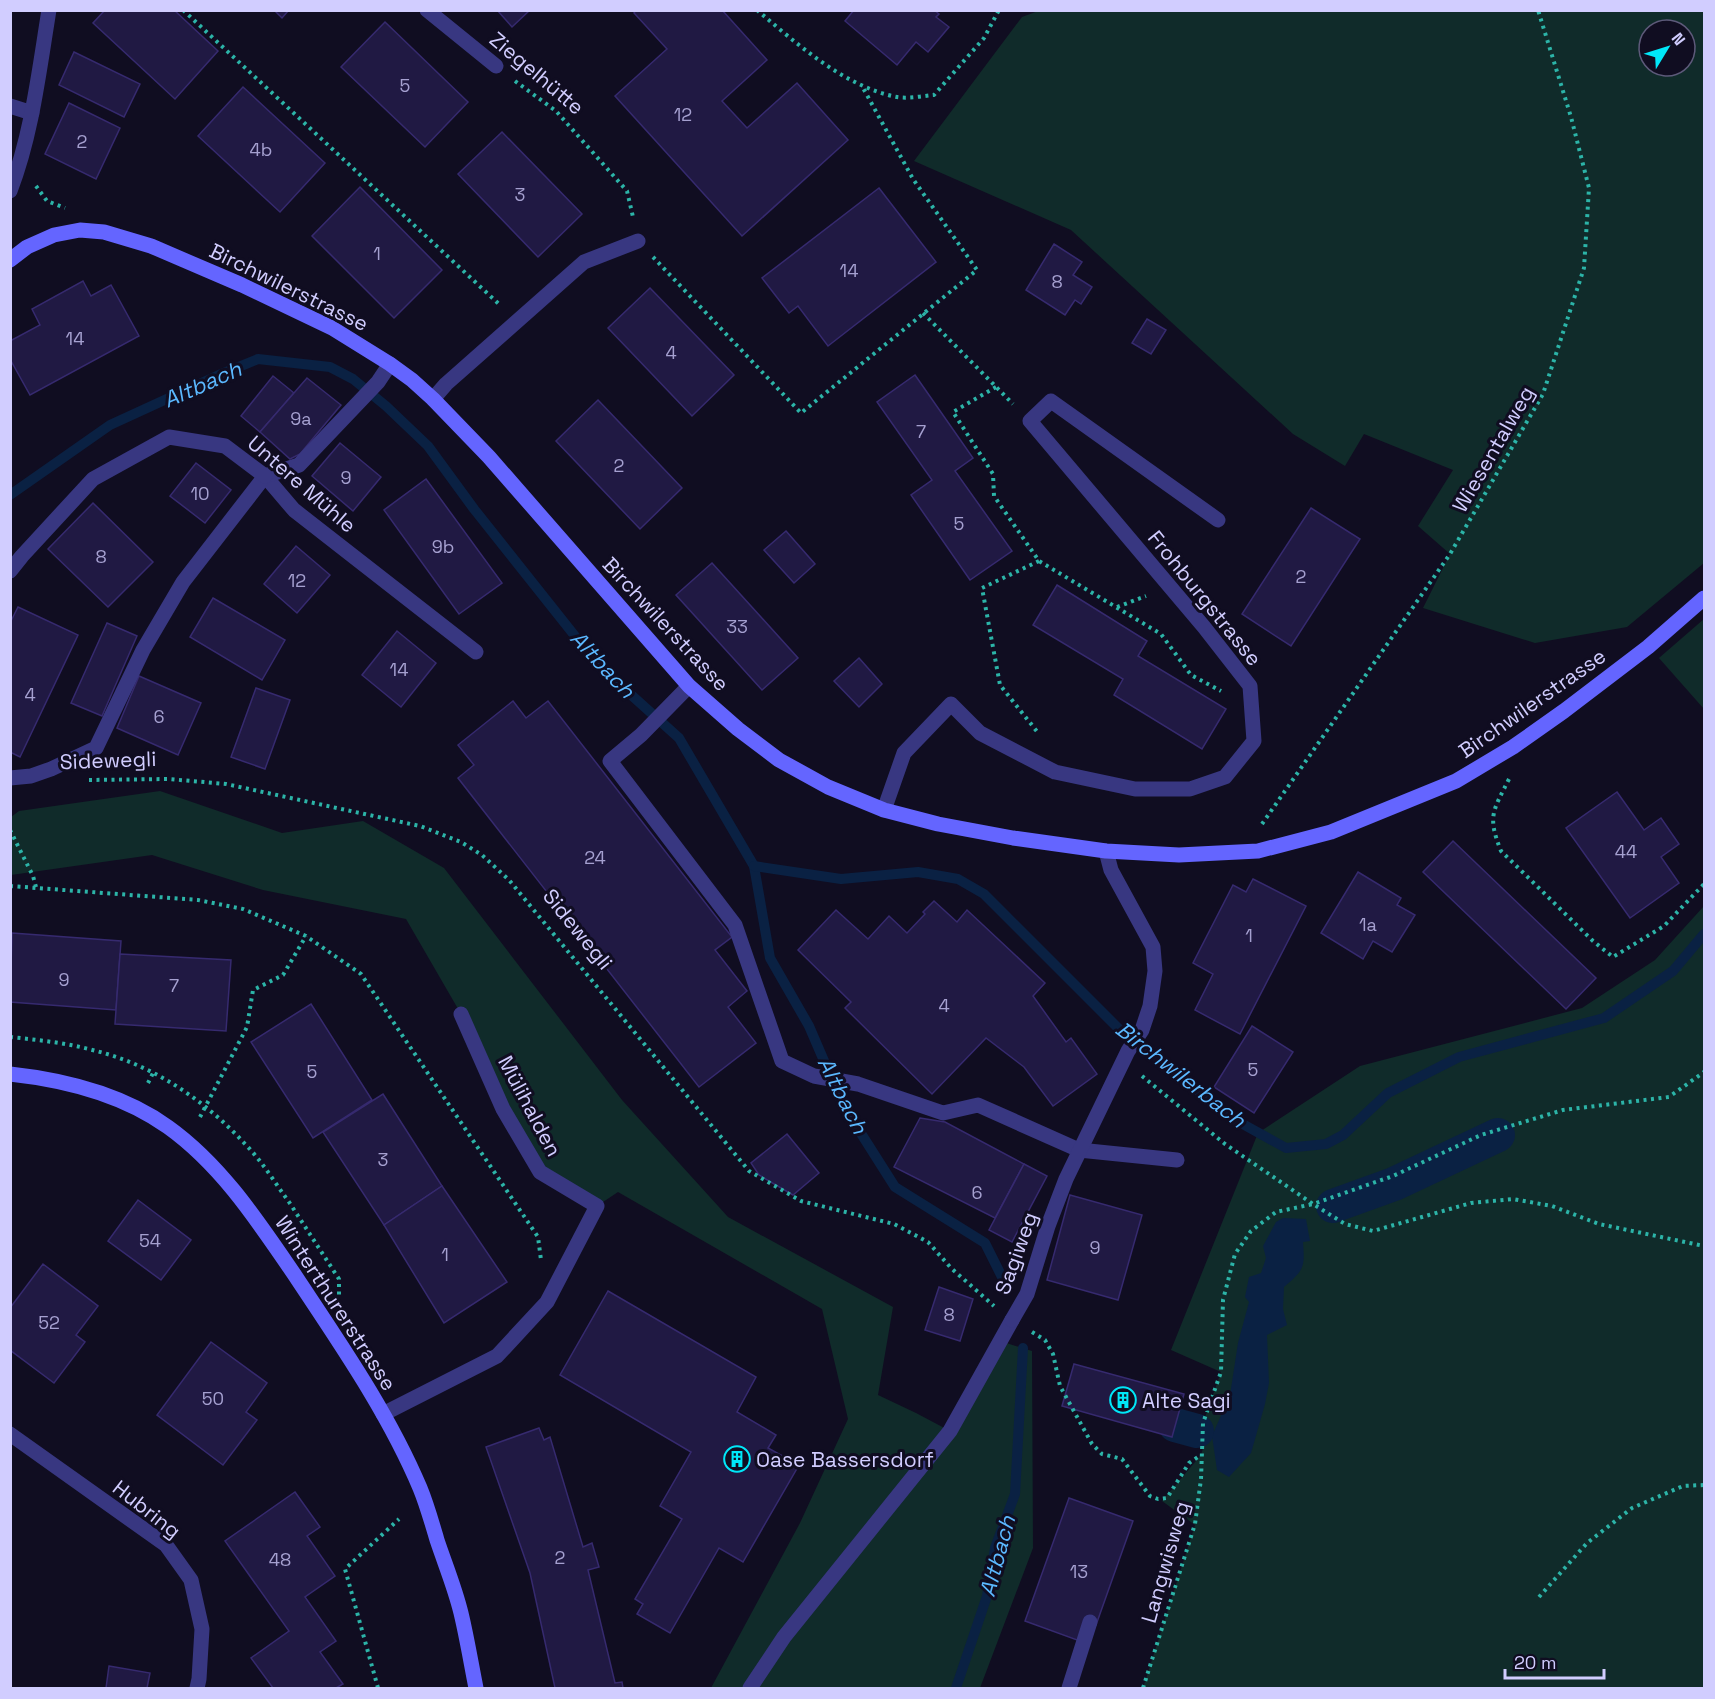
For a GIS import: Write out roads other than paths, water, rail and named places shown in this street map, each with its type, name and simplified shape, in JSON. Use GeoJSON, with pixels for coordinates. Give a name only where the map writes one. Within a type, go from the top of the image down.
{"type":"FeatureCollection","features":[{"type":"Feature","properties":{"kind":"street"},"geometry":{"type":"LineString","coordinates":[[10,191],[20,166],[32,113],[49,10]]}},
{"type":"Feature","properties":{"kind":"street","name":"Ziegelhütte"},"geometry":{"type":"LineString","coordinates":[[427,10],[496,66]]}},
{"type":"Feature","properties":{"kind":"street"},"geometry":{"type":"LineString","coordinates":[[10,106],[32,113]]}},
{"type":"Feature","properties":{"kind":"street","name":"Birchwilerstrasse"},"geometry":{"type":"LineString","coordinates":[[10,260],[27,248],[54,235],[80,230],[104,232],[151,246],[242,285],[332,328],[390,364],[433,399],[489,457],[690,687],[738,729],[779,760],[828,787],[884,810],[938,824],[1013,838],[1106,851],[1179,855],[1258,851],[1331,832],[1456,781],[1513,747],[1648,647],[1704,598]]}},
{"type":"Feature","properties":{"kind":"street"},"geometry":{"type":"LineString","coordinates":[[433,399],[446,384],[584,262],[638,241]]}},
{"type":"Feature","properties":{"kind":"street"},"geometry":{"type":"LineString","coordinates":[[265,476],[299,465],[378,382],[390,364]]}},
{"type":"Feature","properties":{"kind":"street","name":"Frohburgstrasse"},"geometry":{"type":"LineString","coordinates":[[884,810],[904,753],[951,704],[980,733],[1055,772],[1136,789],[1190,789],[1225,777],[1254,741],[1250,686],[1204,627],[1030,421],[1051,401],[1218,520]]}},
{"type":"Feature","properties":{"kind":"street","name":"Untere Mühle"},"geometry":{"type":"LineString","coordinates":[[10,571],[93,479],[169,437],[225,446],[265,476],[294,510],[476,652]]}},
{"type":"Feature","properties":{"kind":"street","name":"Sidewegli"},"geometry":{"type":"LineString","coordinates":[[10,778],[31,776],[96,748],[144,650],[183,582],[265,476]]}},
{"type":"Feature","properties":{"kind":"street"},"geometry":{"type":"LineString","coordinates":[[690,687],[641,735],[610,761],[735,925],[782,1060],[814,1076],[858,1084],[942,1113],[978,1105],[1079,1150],[1177,1160]]}},
{"type":"Feature","properties":{"kind":"street","name":"Sagiweg"},"geometry":{"type":"LineString","coordinates":[[750,1689],[784,1637],[950,1431],[1027,1294],[1048,1226],[1066,1179],[1125,1055],[1142,1030],[1150,1006],[1155,971],[1153,947],[1111,870],[1106,851]]}},
{"type":"Feature","properties":{"kind":"street","name":"Mülihalden"},"geometry":{"type":"LineString","coordinates":[[383,1414],[497,1356],[547,1302],[597,1206],[540,1172],[503,1109],[461,1014]]}},
{"type":"Feature","properties":{"kind":"street","name":"Winterthurerstrasse"},"geometry":{"type":"LineString","coordinates":[[10,1074],[42,1078],[88,1089],[129,1104],[167,1126],[201,1153],[231,1185],[259,1222],[334,1334],[383,1414],[420,1489],[460,1611],[476,1689]]}},
{"type":"Feature","properties":{"kind":"street","name":"Hubring"},"geometry":{"type":"LineString","coordinates":[[10,1434],[166,1545],[190,1580],[202,1629],[197,1689]]}},
{"type":"Feature","properties":{"kind":"street"},"geometry":{"type":"LineString","coordinates":[[1069,1689],[1090,1622]]}},
{"type":"Feature","properties":{"kind":"water"},"geometry":{"type":"Polygon","coordinates":[[[1283,1218],[1306,1219],[1310,1241],[1303,1242],[1302,1268],[1284,1287],[1283,1309],[1287,1325],[1267,1335],[1269,1383],[1251,1453],[1229,1477],[1217,1470],[1212,1436],[1230,1395],[1238,1343],[1249,1302],[1245,1297],[1249,1277],[1261,1273],[1266,1258],[1263,1246],[1276,1222],[1283,1218]]]}},
{"type":"Feature","properties":{"kind":"waterway","name":"Altbach"},"geometry":{"type":"LineString","coordinates":[[10,495],[110,425],[258,359],[330,367],[353,379],[386,406],[428,446],[474,509],[598,665],[679,738],[754,866],[770,958],[809,1026],[843,1105],[895,1187],[985,1243],[1006,1285]]}},
{"type":"Feature","properties":{"kind":"waterway","name":"Birchwilerbach"},"geometry":{"type":"LineString","coordinates":[[754,866],[841,879],[918,872],[958,879],[984,894],[1122,1032],[1230,1117],[1286,1148],[1326,1144],[1343,1135],[1388,1093],[1459,1057],[1604,1018],[1673,971],[1704,934]]}},
{"type":"Feature","properties":{"kind":"waterway"},"geometry":{"type":"LineString","coordinates":[[1333,1206],[1394,1184],[1498,1135]]}},
{"type":"Feature","properties":{"kind":"waterway","name":"Altbach"},"geometry":{"type":"LineString","coordinates":[[956,1688],[987,1596],[995,1548],[1015,1494],[1023,1348]]}},
{"type":"Feature","properties":{"kind":"waterway"},"geometry":{"type":"LineString","coordinates":[[1175,1425],[1197,1431]]}},
{"type":"Feature","properties":{"kind":"place","name":"Alte Sagi"},"geometry":{"type":"Point","coordinates":[1123,1400]}},
{"type":"Feature","properties":{"kind":"place","name":"Oase Bassersdorf"},"geometry":{"type":"Point","coordinates":[737,1459]}}]}
